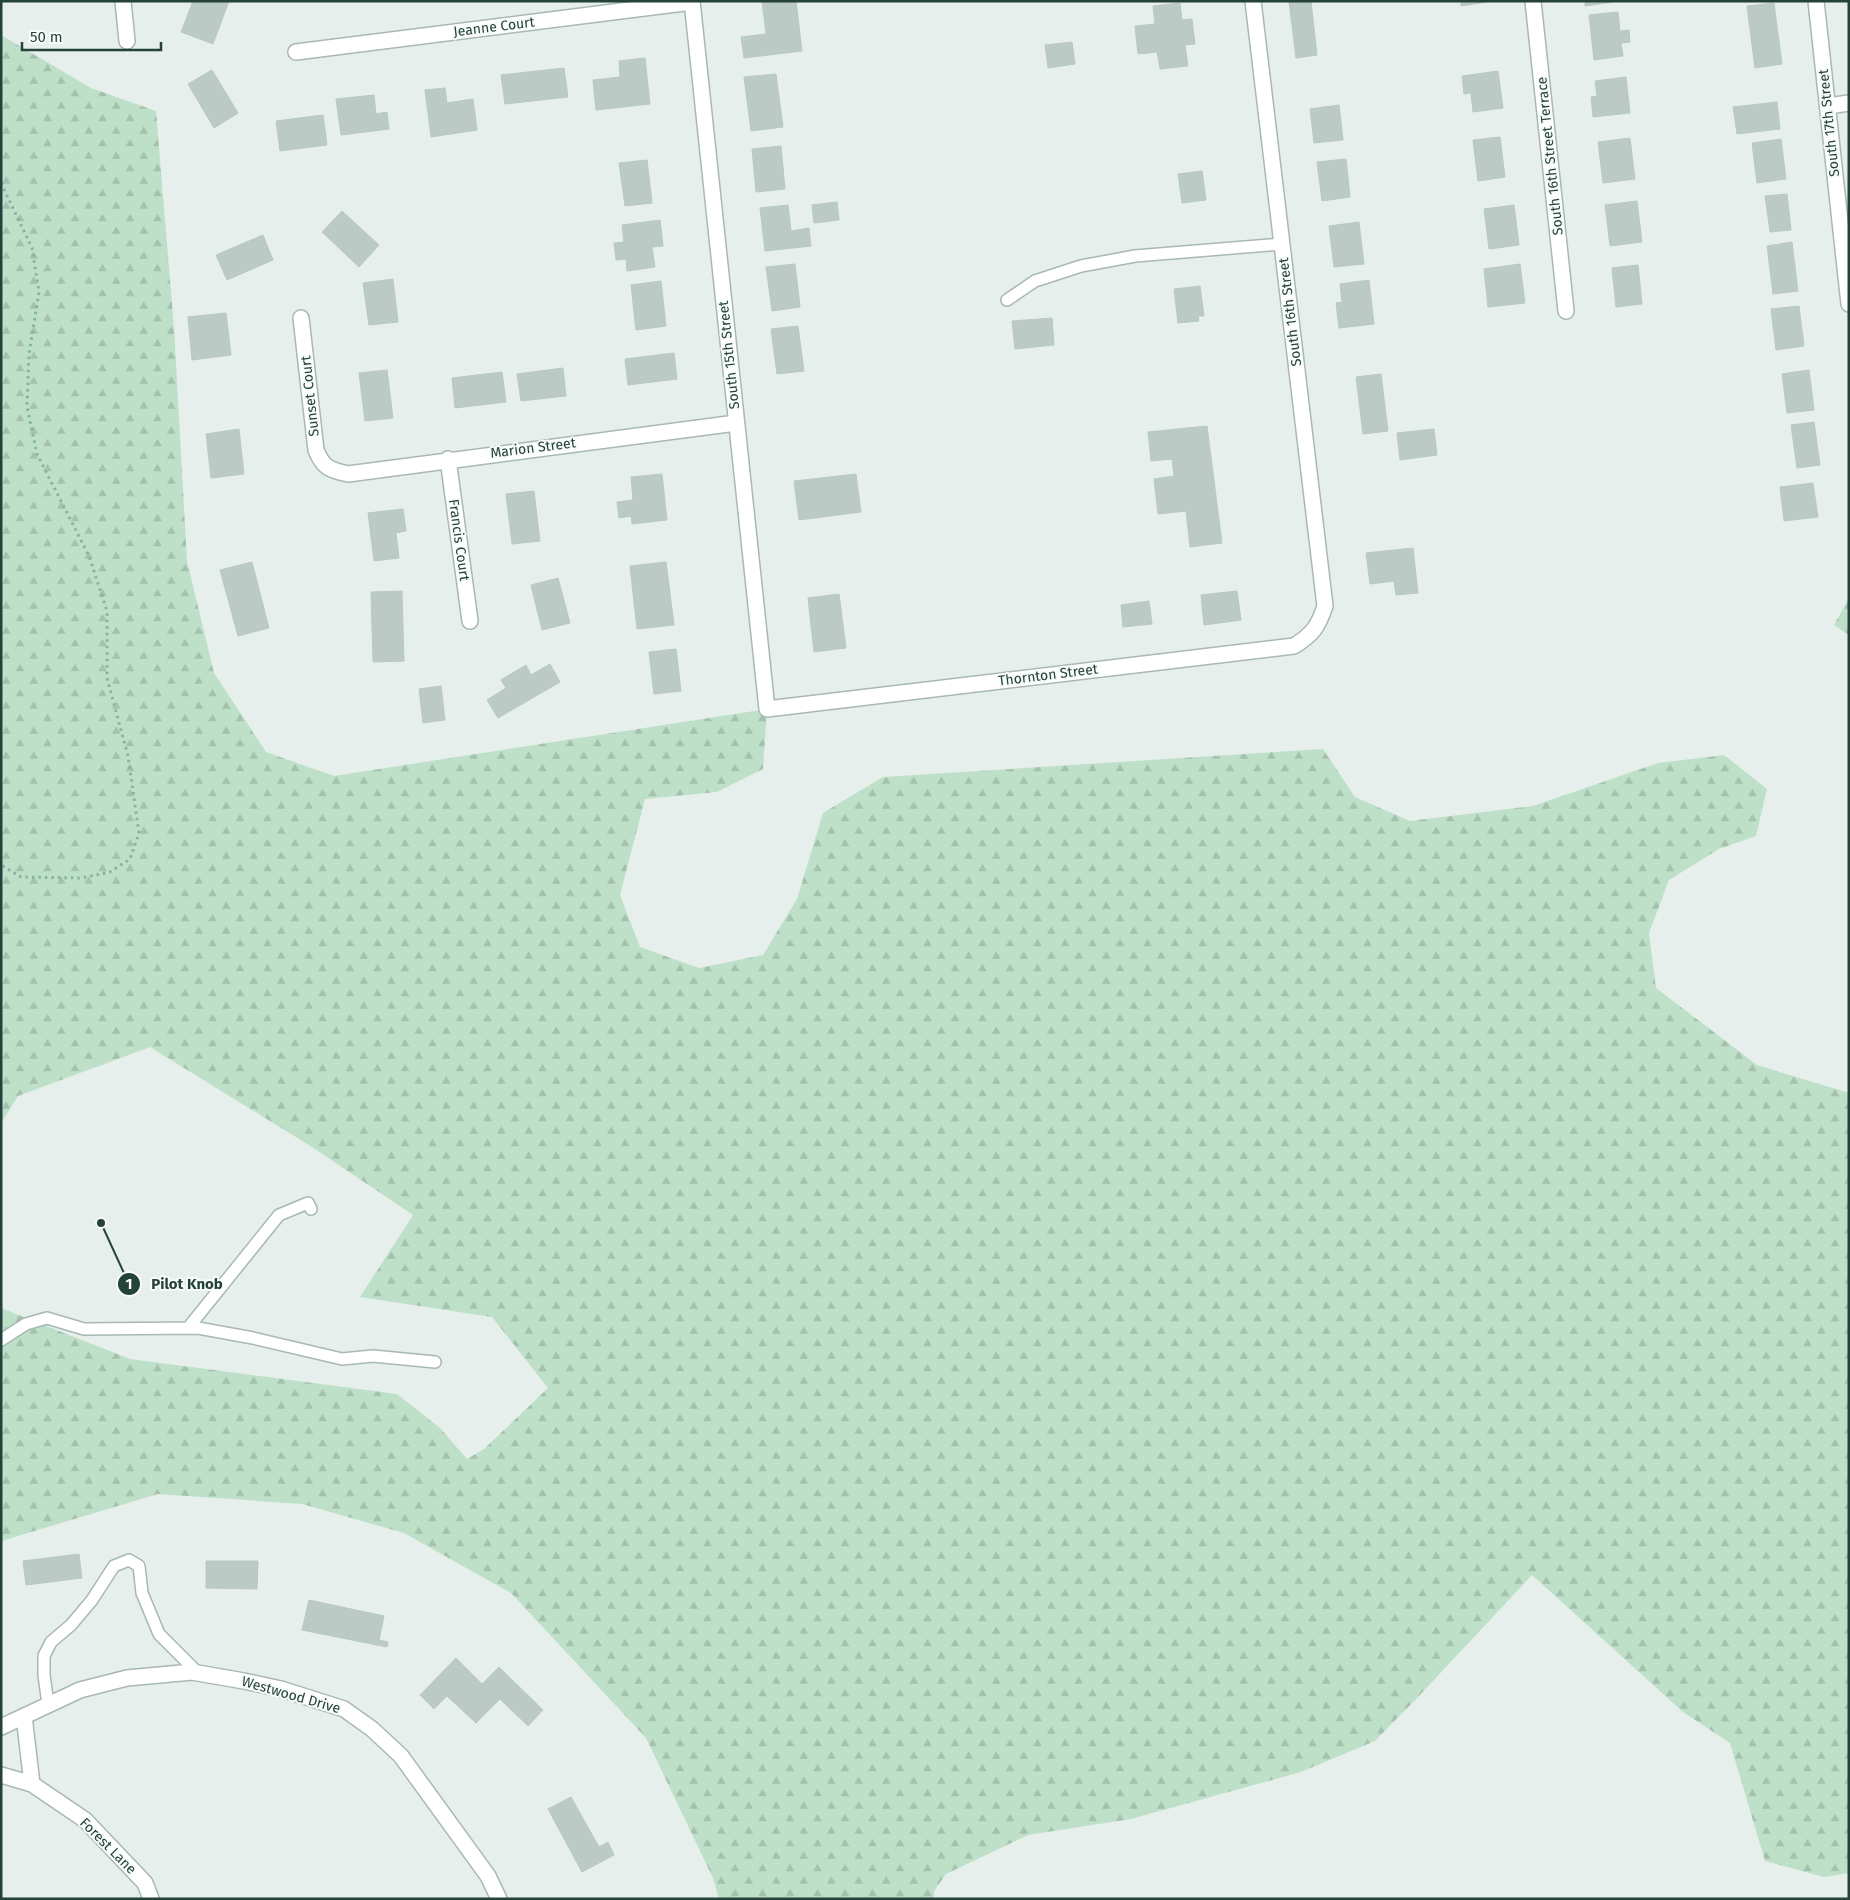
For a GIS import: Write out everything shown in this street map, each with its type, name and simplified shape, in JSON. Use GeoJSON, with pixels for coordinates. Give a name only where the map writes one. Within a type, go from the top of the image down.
{"type":"FeatureCollection","features":[{"type":"Feature","properties":{"kind":"street"},"geometry":{"type":"LineString","coordinates":[[123,1],[127,40]]}},
{"type":"Feature","properties":{"kind":"street","name":"South 16th Street"},"geometry":{"type":"LineString","coordinates":[[1253,1],[1325,606],[1320,622]]}},
{"type":"Feature","properties":{"kind":"street","name":"South 16th Street Terrace"},"geometry":{"type":"LineString","coordinates":[[1533,1],[1566,311]]}},
{"type":"Feature","properties":{"kind":"street","name":"South 17th Street"},"geometry":{"type":"LineString","coordinates":[[1816,1],[1849,304]]}},
{"type":"Feature","properties":{"kind":"street","name":"Jeanne Court"},"geometry":{"type":"LineString","coordinates":[[296,52],[692,2]]}},
{"type":"Feature","properties":{"kind":"street","name":"South 15th Street"},"geometry":{"type":"LineString","coordinates":[[692,2],[766,709]]}},
{"type":"Feature","properties":{"kind":"street"},"geometry":{"type":"LineString","coordinates":[[1828,106],[1849,103]]}},
{"type":"Feature","properties":{"kind":"street","name":"Sunset Court"},"geometry":{"type":"LineString","coordinates":[[301,318],[316,450],[320,459],[330,470]]}},
{"type":"Feature","properties":{"kind":"street","name":"Marion Street"},"geometry":{"type":"LineString","coordinates":[[330,470],[348,474],[448,459],[736,422]]}},
{"type":"Feature","properties":{"kind":"street","name":"Francis Court"},"geometry":{"type":"LineString","coordinates":[[448,459],[470,621]]}},
{"type":"Feature","properties":{"kind":"street","name":"Thornton Street"},"geometry":{"type":"LineString","coordinates":[[766,709],[1294,646],[1309,637],[1320,622]]}},
{"type":"Feature","properties":{"kind":"street","name":"Westwood Drive"},"geometry":{"type":"LineString","coordinates":[[1,1727],[80,1690],[127,1678],[192,1672],[244,1680],[344,1709],[372,1729],[401,1756],[488,1876],[499,1899]]}},
{"type":"Feature","properties":{"kind":"street"},"geometry":{"type":"LineString","coordinates":[[24,1716],[32,1784]]}},
{"type":"Feature","properties":{"kind":"street","name":"Forest Lane"},"geometry":{"type":"LineString","coordinates":[[1,1774],[32,1784],[85,1820],[145,1884],[151,1899]]}},
{"type":"Feature","properties":{"kind":"lane"},"geometry":{"type":"LineString","coordinates":[[1007,300],[1035,281],[1081,266],[1135,256],[1282,244]]}},
{"type":"Feature","properties":{"kind":"lane"},"geometry":{"type":"LineString","coordinates":[[188,1328],[279,1215],[308,1203],[311,1209]]}},
{"type":"Feature","properties":{"kind":"lane"},"geometry":{"type":"LineString","coordinates":[[1,1340],[26,1324],[47,1318],[84,1329],[198,1328],[253,1338],[342,1359],[373,1356],[434,1362]]}},
{"type":"Feature","properties":{"kind":"lane"},"geometry":{"type":"LineString","coordinates":[[48,1704],[44,1675],[44,1656],[51,1642],[72,1625],[92,1600],[114,1566],[129,1560],[140,1566],[142,1593],[159,1634],[199,1674]]}},
{"type":"Feature","properties":{"kind":"path"},"geometry":{"type":"LineString","coordinates":[[1,183],[32,248],[39,292],[29,354],[27,407],[37,454],[90,556],[107,611],[107,678],[128,756],[139,832],[130,859],[110,872],[81,878],[21,877],[1,865]]}},
{"type":"Feature","properties":{"kind":"green space"},"geometry":{"type":"Polygon","coordinates":[[[1,35],[91,88],[156,111],[174,328],[187,561],[214,673],[266,752],[334,776],[767,709],[763,769],[717,792],[645,799],[620,895],[640,947],[699,968],[763,955],[797,899],[823,813],[883,777],[1323,749],[1355,797],[1410,821],[1533,806],[1658,763],[1724,755],[1767,789],[1756,836],[1719,849],[1669,880],[1649,933],[1656,988],[1757,1065],[1849,1093],[1849,1873],[1824,1877],[1765,1861],[1730,1743],[1683,1712],[1532,1575],[1375,1741],[1301,1772],[1131,1819],[1028,1835],[946,1874],[934,1891],[934,1899],[719,1899],[713,1878],[646,1738],[511,1593],[404,1533],[302,1504],[158,1494],[1,1541],[1,1308],[130,1359],[397,1394],[440,1428],[467,1459],[484,1449],[548,1388],[492,1317],[360,1297],[413,1215],[312,1147],[150,1047],[18,1096],[1,1123],[1,35]]]}},
{"type":"Feature","properties":{"kind":"green space"},"geometry":{"type":"Polygon","coordinates":[[[1849,598],[1849,635],[1834,625],[1849,598]]]}},
{"type":"Feature","properties":{"kind":"building"},"geometry":{"type":"Polygon","coordinates":[[[193,1],[229,1],[213,44],[181,32],[193,1]]]}},
{"type":"Feature","properties":{"kind":"building"},"geometry":{"type":"Polygon","coordinates":[[[762,1],[796,1],[802,51],[744,58],[741,37],[766,34],[762,1]]]}},
{"type":"Feature","properties":{"kind":"building"},"geometry":{"type":"Polygon","coordinates":[[[1289,1],[1311,1],[1317,55],[1296,58],[1289,1]]]}},
{"type":"Feature","properties":{"kind":"building"},"geometry":{"type":"Polygon","coordinates":[[[1461,1],[1487,1],[1487,2],[1461,6],[1461,1]]]}},
{"type":"Feature","properties":{"kind":"building"},"geometry":{"type":"Polygon","coordinates":[[[1585,1],[1613,1],[1613,2],[1585,6],[1585,1]]]}},
{"type":"Feature","properties":{"kind":"building"},"geometry":{"type":"Polygon","coordinates":[[[1180,3],[1182,20],[1192,19],[1195,44],[1185,45],[1188,66],[1160,69],[1157,52],[1138,54],[1135,26],[1155,24],[1153,6],[1180,3]]]}},
{"type":"Feature","properties":{"kind":"building"},"geometry":{"type":"Polygon","coordinates":[[[1774,3],[1782,64],[1755,68],[1747,6],[1774,3]]]}},
{"type":"Feature","properties":{"kind":"building"},"geometry":{"type":"Polygon","coordinates":[[[1618,12],[1620,31],[1629,30],[1630,42],[1621,43],[1623,56],[1594,60],[1589,15],[1618,12]]]}},
{"type":"Feature","properties":{"kind":"building"},"geometry":{"type":"Polygon","coordinates":[[[1072,42],[1075,64],[1048,68],[1045,45],[1072,42]]]}},
{"type":"Feature","properties":{"kind":"building"},"geometry":{"type":"Polygon","coordinates":[[[645,58],[650,104],[596,110],[593,80],[620,77],[619,61],[645,58]]]}},
{"type":"Feature","properties":{"kind":"building"},"geometry":{"type":"Polygon","coordinates":[[[564,68],[568,97],[505,104],[501,75],[564,68]]]}},
{"type":"Feature","properties":{"kind":"building"},"geometry":{"type":"Polygon","coordinates":[[[212,70],[238,113],[214,128],[188,84],[212,70]]]}},
{"type":"Feature","properties":{"kind":"building"},"geometry":{"type":"Polygon","coordinates":[[[1498,71],[1503,108],[1473,112],[1471,93],[1464,94],[1462,76],[1498,71]]]}},
{"type":"Feature","properties":{"kind":"building"},"geometry":{"type":"Polygon","coordinates":[[[776,74],[783,127],[751,131],[744,77],[776,74]]]}},
{"type":"Feature","properties":{"kind":"building"},"geometry":{"type":"Polygon","coordinates":[[[1626,77],[1630,113],[1593,117],[1591,97],[1597,96],[1595,81],[1626,77]]]}},
{"type":"Feature","properties":{"kind":"building"},"geometry":{"type":"Polygon","coordinates":[[[445,88],[447,103],[473,99],[477,130],[431,137],[425,90],[445,88]]]}},
{"type":"Feature","properties":{"kind":"building"},"geometry":{"type":"Polygon","coordinates":[[[374,95],[376,114],[387,112],[389,129],[341,135],[336,99],[374,95]]]}},
{"type":"Feature","properties":{"kind":"building"},"geometry":{"type":"Polygon","coordinates":[[[1777,102],[1780,129],[1737,134],[1733,107],[1777,102]]]}},
{"type":"Feature","properties":{"kind":"building"},"geometry":{"type":"Polygon","coordinates":[[[1339,105],[1343,140],[1314,143],[1310,109],[1339,105]]]}},
{"type":"Feature","properties":{"kind":"building"},"geometry":{"type":"Polygon","coordinates":[[[323,115],[327,145],[280,151],[276,121],[323,115]]]}},
{"type":"Feature","properties":{"kind":"building"},"geometry":{"type":"Polygon","coordinates":[[[1500,137],[1505,177],[1478,181],[1473,140],[1500,137]]]}},
{"type":"Feature","properties":{"kind":"building"},"geometry":{"type":"Polygon","coordinates":[[[1630,138],[1635,179],[1603,183],[1598,142],[1630,138]]]}},
{"type":"Feature","properties":{"kind":"building"},"geometry":{"type":"Polygon","coordinates":[[[1781,139],[1786,179],[1757,183],[1752,143],[1781,139]]]}},
{"type":"Feature","properties":{"kind":"building"},"geometry":{"type":"Polygon","coordinates":[[[781,146],[785,189],[756,192],[752,149],[781,146]]]}},
{"type":"Feature","properties":{"kind":"building"},"geometry":{"type":"Polygon","coordinates":[[[1346,159],[1350,197],[1322,201],[1317,162],[1346,159]]]}},
{"type":"Feature","properties":{"kind":"building"},"geometry":{"type":"Polygon","coordinates":[[[647,160],[652,203],[625,206],[619,163],[647,160]]]}},
{"type":"Feature","properties":{"kind":"building"},"geometry":{"type":"Polygon","coordinates":[[[1202,171],[1206,200],[1182,203],[1178,174],[1202,171]]]}},
{"type":"Feature","properties":{"kind":"building"},"geometry":{"type":"Polygon","coordinates":[[[1787,194],[1791,230],[1770,232],[1765,196],[1787,194]]]}},
{"type":"Feature","properties":{"kind":"building"},"geometry":{"type":"Polygon","coordinates":[[[1637,201],[1642,242],[1610,246],[1605,205],[1637,201]]]}},
{"type":"Feature","properties":{"kind":"building"},"geometry":{"type":"Polygon","coordinates":[[[837,202],[839,220],[814,223],[812,205],[837,202]]]}},
{"type":"Feature","properties":{"kind":"building"},"geometry":{"type":"Polygon","coordinates":[[[788,205],[791,231],[809,228],[811,246],[765,251],[760,208],[788,205]]]}},
{"type":"Feature","properties":{"kind":"building"},"geometry":{"type":"Polygon","coordinates":[[[1514,205],[1519,245],[1489,249],[1484,209],[1514,205]]]}},
{"type":"Feature","properties":{"kind":"building"},"geometry":{"type":"Polygon","coordinates":[[[342,211],[379,245],[359,267],[322,232],[342,211]]]}},
{"type":"Feature","properties":{"kind":"building"},"geometry":{"type":"Polygon","coordinates":[[[660,220],[663,246],[652,247],[655,267],[627,271],[626,259],[616,260],[614,243],[624,242],[622,225],[660,220]]]}},
{"type":"Feature","properties":{"kind":"building"},"geometry":{"type":"Polygon","coordinates":[[[1359,222],[1364,264],[1334,267],[1329,226],[1359,222]]]}},
{"type":"Feature","properties":{"kind":"building"},"geometry":{"type":"Polygon","coordinates":[[[263,235],[273,260],[227,280],[216,255],[263,235]]]}},
{"type":"Feature","properties":{"kind":"building"},"geometry":{"type":"Polygon","coordinates":[[[1792,242],[1798,291],[1773,294],[1767,246],[1792,242]]]}},
{"type":"Feature","properties":{"kind":"building"},"geometry":{"type":"Polygon","coordinates":[[[795,264],[800,307],[772,311],[766,267],[795,264]]]}},
{"type":"Feature","properties":{"kind":"building"},"geometry":{"type":"Polygon","coordinates":[[[1520,264],[1525,303],[1488,307],[1484,269],[1520,264]]]}},
{"type":"Feature","properties":{"kind":"building"},"geometry":{"type":"Polygon","coordinates":[[[1638,265],[1642,304],[1616,307],[1612,268],[1638,265]]]}},
{"type":"Feature","properties":{"kind":"building"},"geometry":{"type":"Polygon","coordinates":[[[393,279],[398,322],[369,325],[363,283],[393,279]]]}},
{"type":"Feature","properties":{"kind":"building"},"geometry":{"type":"Polygon","coordinates":[[[1369,280],[1374,324],[1339,328],[1336,303],[1342,302],[1340,284],[1369,280]]]}},
{"type":"Feature","properties":{"kind":"building"},"geometry":{"type":"Polygon","coordinates":[[[661,281],[666,326],[636,330],[631,285],[661,281]]]}},
{"type":"Feature","properties":{"kind":"building"},"geometry":{"type":"Polygon","coordinates":[[[1200,286],[1204,316],[1198,316],[1199,321],[1178,323],[1174,289],[1200,286]]]}},
{"type":"Feature","properties":{"kind":"building"},"geometry":{"type":"Polygon","coordinates":[[[1799,306],[1804,346],[1776,350],[1771,309],[1799,306]]]}},
{"type":"Feature","properties":{"kind":"building"},"geometry":{"type":"Polygon","coordinates":[[[226,313],[231,355],[192,360],[188,317],[226,313]]]}},
{"type":"Feature","properties":{"kind":"building"},"geometry":{"type":"Polygon","coordinates":[[[1052,318],[1054,345],[1015,349],[1012,321],[1052,318]]]}},
{"type":"Feature","properties":{"kind":"building"},"geometry":{"type":"Polygon","coordinates":[[[798,326],[804,371],[777,374],[771,329],[798,326]]]}},
{"type":"Feature","properties":{"kind":"building"},"geometry":{"type":"Polygon","coordinates":[[[674,353],[677,379],[628,385],[625,359],[674,353]]]}},
{"type":"Feature","properties":{"kind":"building"},"geometry":{"type":"Polygon","coordinates":[[[563,368],[566,396],[521,401],[517,374],[563,368]]]}},
{"type":"Feature","properties":{"kind":"building"},"geometry":{"type":"Polygon","coordinates":[[[387,370],[393,418],[365,421],[359,373],[387,370]]]}},
{"type":"Feature","properties":{"kind":"building"},"geometry":{"type":"Polygon","coordinates":[[[1809,370],[1814,410],[1787,413],[1782,374],[1809,370]]]}},
{"type":"Feature","properties":{"kind":"building"},"geometry":{"type":"Polygon","coordinates":[[[502,372],[506,402],[455,408],[452,378],[502,372]]]}},
{"type":"Feature","properties":{"kind":"building"},"geometry":{"type":"Polygon","coordinates":[[[1381,374],[1388,431],[1363,434],[1356,377],[1381,374]]]}},
{"type":"Feature","properties":{"kind":"building"},"geometry":{"type":"Polygon","coordinates":[[[1814,422],[1820,465],[1797,468],[1791,425],[1814,422]]]}},
{"type":"Feature","properties":{"kind":"building"},"geometry":{"type":"Polygon","coordinates":[[[1207,426],[1222,543],[1190,547],[1186,511],[1158,514],[1154,479],[1174,476],[1172,459],[1151,461],[1148,432],[1207,426]]]}},
{"type":"Feature","properties":{"kind":"building"},"geometry":{"type":"Polygon","coordinates":[[[239,429],[244,474],[211,478],[206,434],[239,429]]]}},
{"type":"Feature","properties":{"kind":"building"},"geometry":{"type":"Polygon","coordinates":[[[1434,429],[1437,455],[1400,460],[1397,433],[1434,429]]]}},
{"type":"Feature","properties":{"kind":"building"},"geometry":{"type":"Polygon","coordinates":[[[662,474],[667,520],[632,524],[631,516],[619,518],[617,502],[633,500],[631,477],[662,474]]]}},
{"type":"Feature","properties":{"kind":"building"},"geometry":{"type":"Polygon","coordinates":[[[856,474],[861,512],[799,520],[794,481],[856,474]]]}},
{"type":"Feature","properties":{"kind":"building"},"geometry":{"type":"Polygon","coordinates":[[[1813,483],[1818,517],[1784,521],[1780,487],[1813,483]]]}},
{"type":"Feature","properties":{"kind":"building"},"geometry":{"type":"Polygon","coordinates":[[[534,491],[540,541],[512,544],[506,494],[534,491]]]}},
{"type":"Feature","properties":{"kind":"building"},"geometry":{"type":"Polygon","coordinates":[[[403,509],[406,531],[396,533],[399,558],[374,561],[368,513],[403,509]]]}},
{"type":"Feature","properties":{"kind":"building"},"geometry":{"type":"Polygon","coordinates":[[[1413,548],[1418,593],[1396,595],[1394,581],[1370,584],[1366,553],[1413,548]]]}},
{"type":"Feature","properties":{"kind":"building"},"geometry":{"type":"Polygon","coordinates":[[[252,562],[269,628],[238,636],[220,570],[252,562]]]}},
{"type":"Feature","properties":{"kind":"building"},"geometry":{"type":"Polygon","coordinates":[[[666,562],[674,625],[637,629],[630,566],[666,562]]]}},
{"type":"Feature","properties":{"kind":"building"},"geometry":{"type":"Polygon","coordinates":[[[558,578],[570,623],[542,630],[531,585],[558,578]]]}},
{"type":"Feature","properties":{"kind":"building"},"geometry":{"type":"Polygon","coordinates":[[[402,591],[404,661],[373,662],[371,592],[402,591]]]}},
{"type":"Feature","properties":{"kind":"building"},"geometry":{"type":"Polygon","coordinates":[[[1237,591],[1241,620],[1204,625],[1201,595],[1237,591]]]}},
{"type":"Feature","properties":{"kind":"building"},"geometry":{"type":"Polygon","coordinates":[[[839,594],[846,648],[814,652],[808,598],[839,594]]]}},
{"type":"Feature","properties":{"kind":"building"},"geometry":{"type":"Polygon","coordinates":[[[1149,601],[1152,624],[1123,627],[1121,605],[1149,601]]]}},
{"type":"Feature","properties":{"kind":"building"},"geometry":{"type":"Polygon","coordinates":[[[676,649],[681,691],[654,694],[649,652],[676,649]]]}},
{"type":"Feature","properties":{"kind":"building"},"geometry":{"type":"Polygon","coordinates":[[[550,664],[560,682],[498,718],[487,700],[506,688],[501,680],[526,665],[531,675],[550,664]]]}},
{"type":"Feature","properties":{"kind":"building"},"geometry":{"type":"Polygon","coordinates":[[[441,686],[445,720],[423,723],[419,689],[441,686]]]}},
{"type":"Feature","properties":{"kind":"building"},"geometry":{"type":"Polygon","coordinates":[[[79,1554],[82,1578],[26,1585],[23,1561],[79,1554]]]}},
{"type":"Feature","properties":{"kind":"building"},"geometry":{"type":"Polygon","coordinates":[[[206,1561],[258,1561],[257,1589],[206,1588],[206,1561]]]}},
{"type":"Feature","properties":{"kind":"building"},"geometry":{"type":"Polygon","coordinates":[[[309,1600],[384,1616],[379,1640],[388,1642],[387,1647],[302,1630],[309,1600]]]}},
{"type":"Feature","properties":{"kind":"building"},"geometry":{"type":"Polygon","coordinates":[[[456,1658],[482,1684],[499,1667],[543,1710],[528,1726],[500,1699],[476,1723],[447,1696],[434,1709],[420,1695],[456,1658]]]}},
{"type":"Feature","properties":{"kind":"building"},"geometry":{"type":"Polygon","coordinates":[[[571,1797],[599,1847],[608,1842],[614,1855],[582,1872],[548,1809],[571,1797]]]}},
{"type":"Feature","properties":{"kind":"place","name":"Pilot Knob"},"geometry":{"type":"Point","coordinates":[101,1223]}}]}
